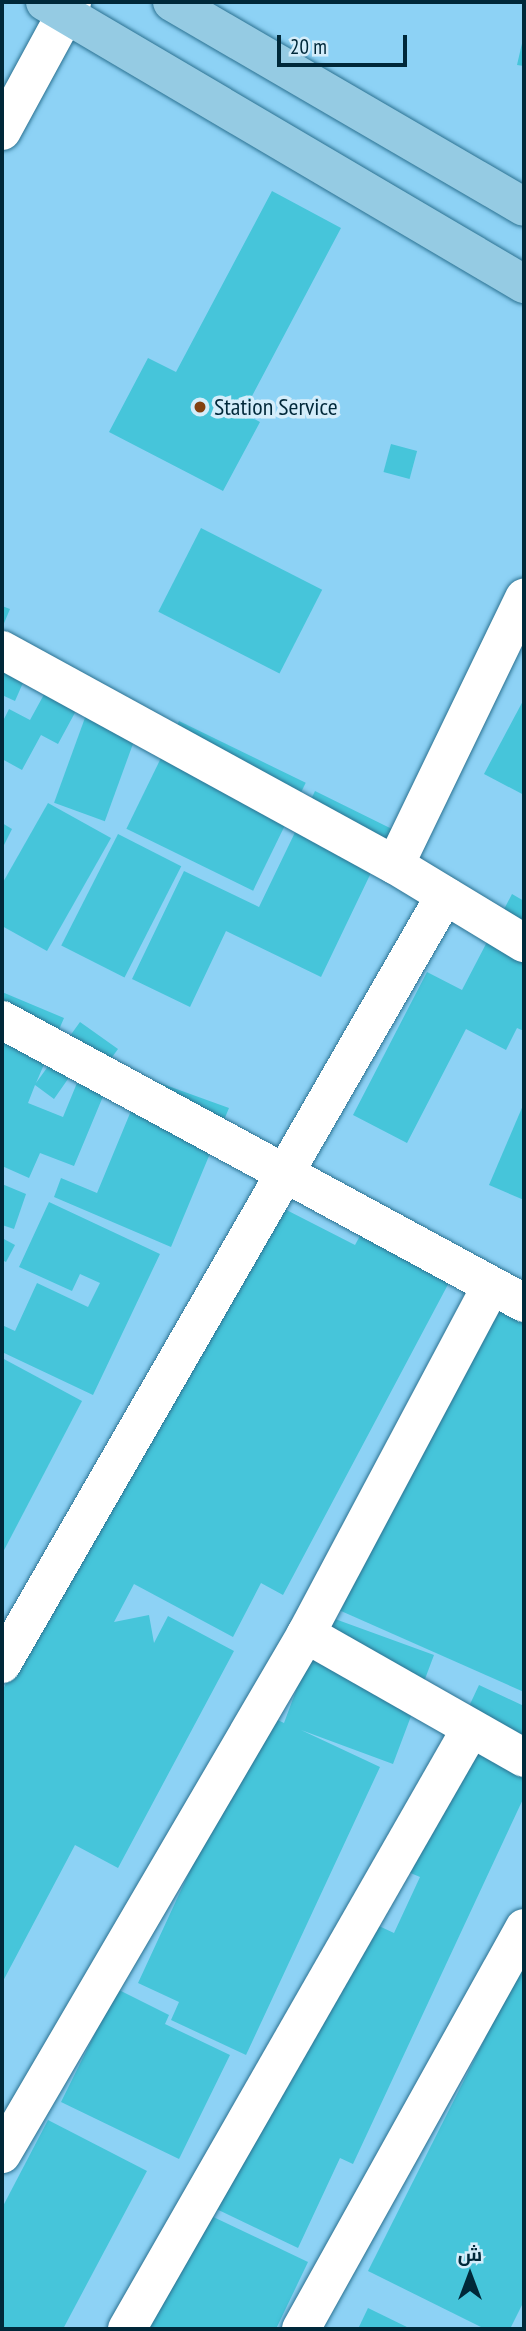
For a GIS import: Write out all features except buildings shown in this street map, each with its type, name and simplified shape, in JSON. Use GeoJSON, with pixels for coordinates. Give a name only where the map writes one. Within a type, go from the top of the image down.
{"type":"FeatureCollection","features":[{"type":"Feature","properties":{"kind":"main road"},"geometry":{"type":"LineString","coordinates":[[175,2],[524,207]]}},
{"type":"Feature","properties":{"kind":"main road"},"geometry":{"type":"LineString","coordinates":[[61,6],[524,284]]}},
{"type":"Feature","properties":{"kind":"street"},"geometry":{"type":"LineString","coordinates":[[2,131],[61,6]]}},
{"type":"Feature","properties":{"kind":"street"},"geometry":{"type":"LineString","coordinates":[[395,865],[524,598]]}},
{"type":"Feature","properties":{"kind":"street"},"geometry":{"type":"LineString","coordinates":[[2,650],[395,865],[524,943]]}},
{"type":"Feature","properties":{"kind":"street"},"geometry":{"type":"LineString","coordinates":[[2,1664],[445,895]]}},
{"type":"Feature","properties":{"kind":"street"},"geometry":{"type":"LineString","coordinates":[[2,1020],[524,1303]]}},
{"type":"Feature","properties":{"kind":"street"},"geometry":{"type":"LineString","coordinates":[[2,2154],[306,1634],[491,1286]]}},
{"type":"Feature","properties":{"kind":"street"},"geometry":{"type":"LineString","coordinates":[[306,1634],[524,1758]]}},
{"type":"Feature","properties":{"kind":"street"},"geometry":{"type":"LineString","coordinates":[[127,2329],[471,1728]]}},
{"type":"Feature","properties":{"kind":"street"},"geometry":{"type":"LineString","coordinates":[[301,2329],[524,1928]]}},
{"type":"Feature","properties":{"kind":"place","name":"Station Service"},"geometry":{"type":"Point","coordinates":[200,407]}}]}
